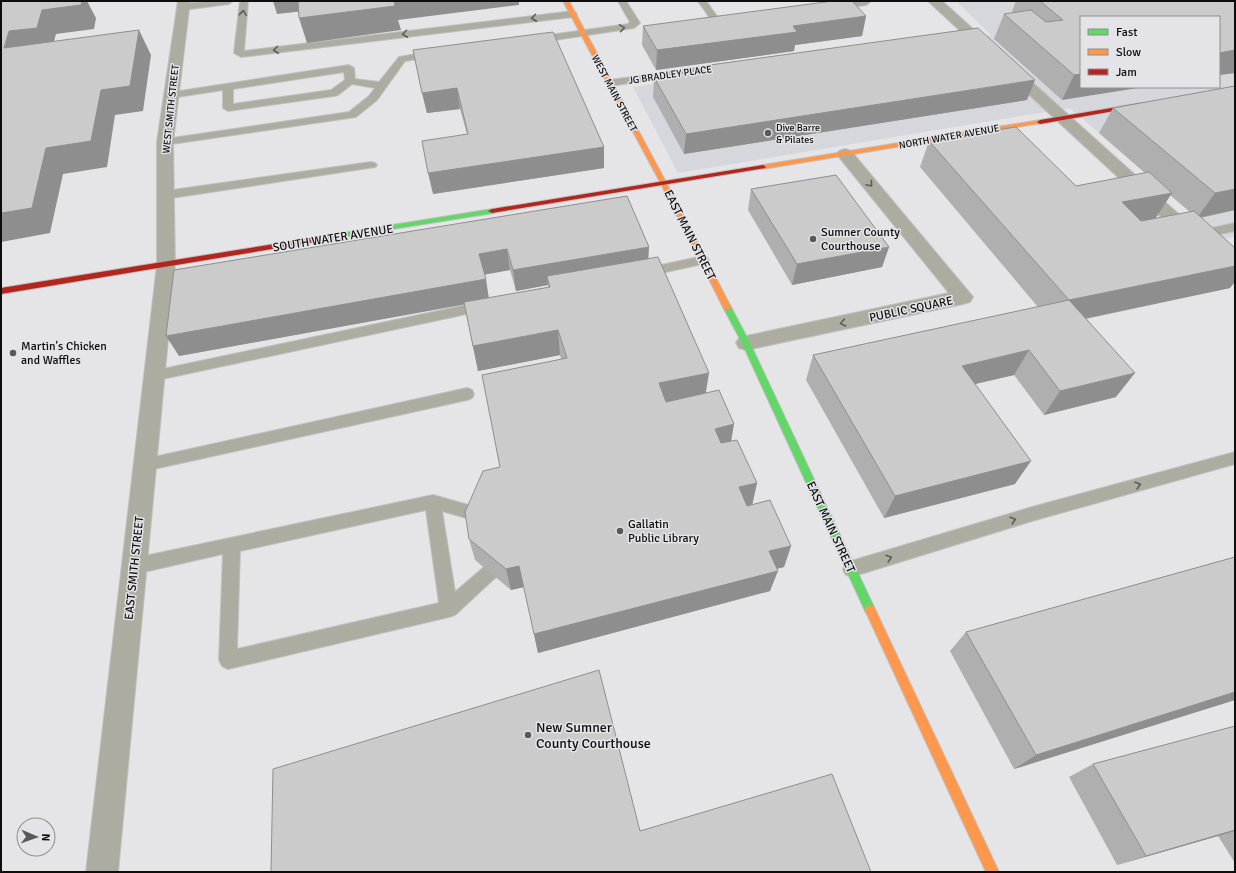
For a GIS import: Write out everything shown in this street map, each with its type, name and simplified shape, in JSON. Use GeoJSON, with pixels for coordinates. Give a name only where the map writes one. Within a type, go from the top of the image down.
{"type":"FeatureCollection","features":[{"type":"Feature","properties":{"kind":"main road","name":"WEST MAIN STREET"},"geometry":{"type":"LineString","coordinates":[[566,1],[664,184]]}},
{"type":"Feature","properties":{"kind":"main road","name":"NORTH WATER AVENUE"},"geometry":{"type":"LineString","coordinates":[[664,184],[1148,104]]}},
{"type":"Feature","properties":{"kind":"main road","name":"EAST MAIN STREET"},"geometry":{"type":"LineString","coordinates":[[664,184],[746,343],[993,872]]}},
{"type":"Feature","properties":{"kind":"main road","name":"SOUTH WATER AVENUE"},"geometry":{"type":"LineString","coordinates":[[1,291],[664,184]]}},
{"type":"Feature","properties":{"kind":"street"},"geometry":{"type":"LineString","coordinates":[[934,1],[1192,236],[1232,268]]}},
{"type":"Feature","properties":{"kind":"street","name":"WEST SMITH STREET"},"geometry":{"type":"LineString","coordinates":[[166,265],[165,142],[184,4]]}},
{"type":"Feature","properties":{"kind":"street","name":"PUBLIC SQUARE"},"geometry":{"type":"LineString","coordinates":[[746,343],[964,297],[845,154]]}},
{"type":"Feature","properties":{"kind":"street","name":"EAST SMITH STREET"},"geometry":{"type":"LineString","coordinates":[[102,872],[135,566],[153,376],[166,265]]}},
{"type":"Feature","properties":{"kind":"lane"},"geometry":{"type":"LineString","coordinates":[[184,4],[230,1]]}},
{"type":"Feature","properties":{"kind":"lane"},"geometry":{"type":"LineString","coordinates":[[244,1],[239,53],[241,54],[573,14]]}},
{"type":"Feature","properties":{"kind":"lane"},"geometry":{"type":"LineString","coordinates":[[528,41],[631,26],[635,23],[622,1]]}},
{"type":"Feature","properties":{"kind":"lane"},"geometry":{"type":"LineString","coordinates":[[702,1],[717,22],[741,19]]}},
{"type":"Feature","properties":{"kind":"lane"},"geometry":{"type":"LineString","coordinates":[[827,7],[866,1]]}},
{"type":"Feature","properties":{"kind":"lane"},"geometry":{"type":"LineString","coordinates":[[952,34],[968,32]]}},
{"type":"Feature","properties":{"kind":"lane"},"geometry":{"type":"LineString","coordinates":[[165,142],[352,115],[374,98],[402,59],[441,53]]}},
{"type":"Feature","properties":{"kind":"lane","name":"JG BRADLEY PLACE"},"geometry":{"type":"LineString","coordinates":[[610,83],[742,64]]}},
{"type":"Feature","properties":{"kind":"lane"},"geometry":{"type":"LineString","coordinates":[[171,95],[349,68],[350,81]]}},
{"type":"Feature","properties":{"kind":"lane"},"geometry":{"type":"LineString","coordinates":[[228,86],[228,108],[334,93],[350,81],[383,86]]}},
{"type":"Feature","properties":{"kind":"lane"},"geometry":{"type":"LineString","coordinates":[[165,195],[371,165]]}},
{"type":"Feature","properties":{"kind":"lane"},"geometry":{"type":"LineString","coordinates":[[1192,236],[1235,227]]}},
{"type":"Feature","properties":{"kind":"lane"},"geometry":{"type":"LineString","coordinates":[[634,275],[704,260]]}},
{"type":"Feature","properties":{"kind":"lane"},"geometry":{"type":"LineString","coordinates":[[153,376],[494,304]]}},
{"type":"Feature","properties":{"kind":"lane"},"geometry":{"type":"LineString","coordinates":[[145,465],[467,394]]}},
{"type":"Feature","properties":{"kind":"lane"},"geometry":{"type":"LineString","coordinates":[[851,570],[1032,514],[1230,459]]}},
{"type":"Feature","properties":{"kind":"lane"},"geometry":{"type":"LineString","coordinates":[[135,566],[433,502],[480,514]]}},
{"type":"Feature","properties":{"kind":"lane"},"geometry":{"type":"LineString","coordinates":[[433,502],[449,609]]}},
{"type":"Feature","properties":{"kind":"lane"},"geometry":{"type":"LineString","coordinates":[[232,545],[228,660],[449,609],[490,572]]}},
{"type":"Feature","properties":{"kind":"shaded area"},"geometry":{"type":"Polygon","coordinates":[[[956,1],[1235,1],[1235,237],[1219,240],[1197,218],[1070,108],[678,173],[633,87],[991,35],[956,1]]]}},
{"type":"Feature","properties":{"kind":"building"},"geometry":{"type":"Polygon","coordinates":[[[1,1],[82,1],[81,5],[42,10],[37,28],[9,31],[4,48],[139,30],[130,86],[101,90],[91,141],[46,148],[32,208],[1,213],[1,1]]]}},
{"type":"Feature","properties":{"kind":"building"},"geometry":{"type":"Polygon","coordinates":[[[298,1],[394,1],[395,6],[299,18],[298,1]]]}},
{"type":"Feature","properties":{"kind":"building"},"geometry":{"type":"Polygon","coordinates":[[[833,1],[852,1],[866,16],[793,26],[797,32],[657,50],[643,26],[833,1]]]}},
{"type":"Feature","properties":{"kind":"building"},"geometry":{"type":"Polygon","coordinates":[[[1040,1],[1235,1],[1235,50],[1220,53],[1220,16],[1080,16],[1080,74],[1074,75],[1004,14],[1031,10],[1046,22],[1063,20],[1040,1]]]}},
{"type":"Feature","properties":{"kind":"building"},"geometry":{"type":"Polygon","coordinates":[[[978,28],[1035,80],[686,134],[654,77],[712,69],[710,65],[978,28]]]}},
{"type":"Feature","properties":{"kind":"building"},"geometry":{"type":"Polygon","coordinates":[[[553,32],[604,147],[428,173],[422,141],[468,134],[457,88],[422,93],[413,50],[553,32]]]}},
{"type":"Feature","properties":{"kind":"building"},"geometry":{"type":"Polygon","coordinates":[[[1235,86],[1235,189],[1215,193],[1113,108],[1235,86]]]}},
{"type":"Feature","properties":{"kind":"building"},"geometry":{"type":"Polygon","coordinates":[[[1016,127],[1076,186],[1149,172],[1172,193],[1122,202],[1141,221],[1194,211],[1235,248],[1235,266],[1069,300],[929,141],[1016,127]]]}},
{"type":"Feature","properties":{"kind":"building","name":"Sumner County Courthouse"},"geometry":{"type":"Polygon","coordinates":[[[836,175],[889,247],[797,264],[751,189],[836,175]]]}},
{"type":"Feature","properties":{"kind":"building"},"geometry":{"type":"Polygon","coordinates":[[[627,196],[649,247],[513,270],[507,249],[479,254],[486,279],[166,336],[174,270],[627,196]]]}},
{"type":"Feature","properties":{"kind":"building"},"geometry":{"type":"Polygon","coordinates":[[[658,257],[709,373],[659,383],[666,402],[719,390],[734,424],[715,429],[721,443],[737,440],[757,483],[739,487],[747,506],[770,500],[791,546],[769,551],[778,571],[534,634],[519,566],[506,569],[469,539],[465,512],[483,471],[500,467],[482,375],[567,358],[558,330],[473,346],[464,302],[550,287],[547,276],[658,257]]]}},
{"type":"Feature","properties":{"kind":"building"},"geometry":{"type":"Polygon","coordinates":[[[1069,300],[1135,373],[1060,391],[1029,350],[962,366],[1031,461],[895,496],[813,355],[1069,300]]]}},
{"type":"Feature","properties":{"kind":"building"},"geometry":{"type":"Polygon","coordinates":[[[1235,557],[1235,692],[1036,755],[966,632],[1235,557]]]}},
{"type":"Feature","properties":{"kind":"building","name":"New Sumner County Courthouse"},"geometry":{"type":"Polygon","coordinates":[[[599,670],[640,831],[832,774],[871,872],[271,872],[273,769],[599,670]]]}},
{"type":"Feature","properties":{"kind":"building"},"geometry":{"type":"Polygon","coordinates":[[[1235,726],[1235,830],[1146,856],[1093,764],[1235,726]]]}},
{"type":"Feature","properties":{"kind":"traffic: fast"},"geometry":{"type":"LineString","coordinates":[[330,237],[492,211]]}},
{"type":"Feature","properties":{"kind":"traffic: fast"},"geometry":{"type":"LineString","coordinates":[[727,307],[746,343],[870,610]]}},
{"type":"Feature","properties":{"kind":"traffic: slow"},"geometry":{"type":"LineString","coordinates":[[566,1],[664,184],[727,307]]}},
{"type":"Feature","properties":{"kind":"traffic: slow"},"geometry":{"type":"LineString","coordinates":[[763,167],[1040,122]]}},
{"type":"Feature","properties":{"kind":"traffic: slow"},"geometry":{"type":"LineString","coordinates":[[870,610],[993,872]]}},
{"type":"Feature","properties":{"kind":"traffic: jam"},"geometry":{"type":"LineString","coordinates":[[1040,122],[1141,105]]}},
{"type":"Feature","properties":{"kind":"traffic: jam"},"geometry":{"type":"LineString","coordinates":[[492,211],[763,167]]}},
{"type":"Feature","properties":{"kind":"traffic: jam"},"geometry":{"type":"LineString","coordinates":[[1,291],[330,237]]}},
{"type":"Feature","properties":{"kind":"place","name":"Dive Barre & Pilates"},"geometry":{"type":"Point","coordinates":[768,133]}},
{"type":"Feature","properties":{"kind":"place","name":"Sumner County Courthouse"},"geometry":{"type":"Point","coordinates":[813,239]}},
{"type":"Feature","properties":{"kind":"place","name":"Martin's Chicken and Waffles"},"geometry":{"type":"Point","coordinates":[13,353]}},
{"type":"Feature","properties":{"kind":"place","name":"Gallatin Public Library"},"geometry":{"type":"Point","coordinates":[620,531]}},
{"type":"Feature","properties":{"kind":"place","name":"New Sumner County Courthouse"},"geometry":{"type":"Point","coordinates":[528,735]}}]}
